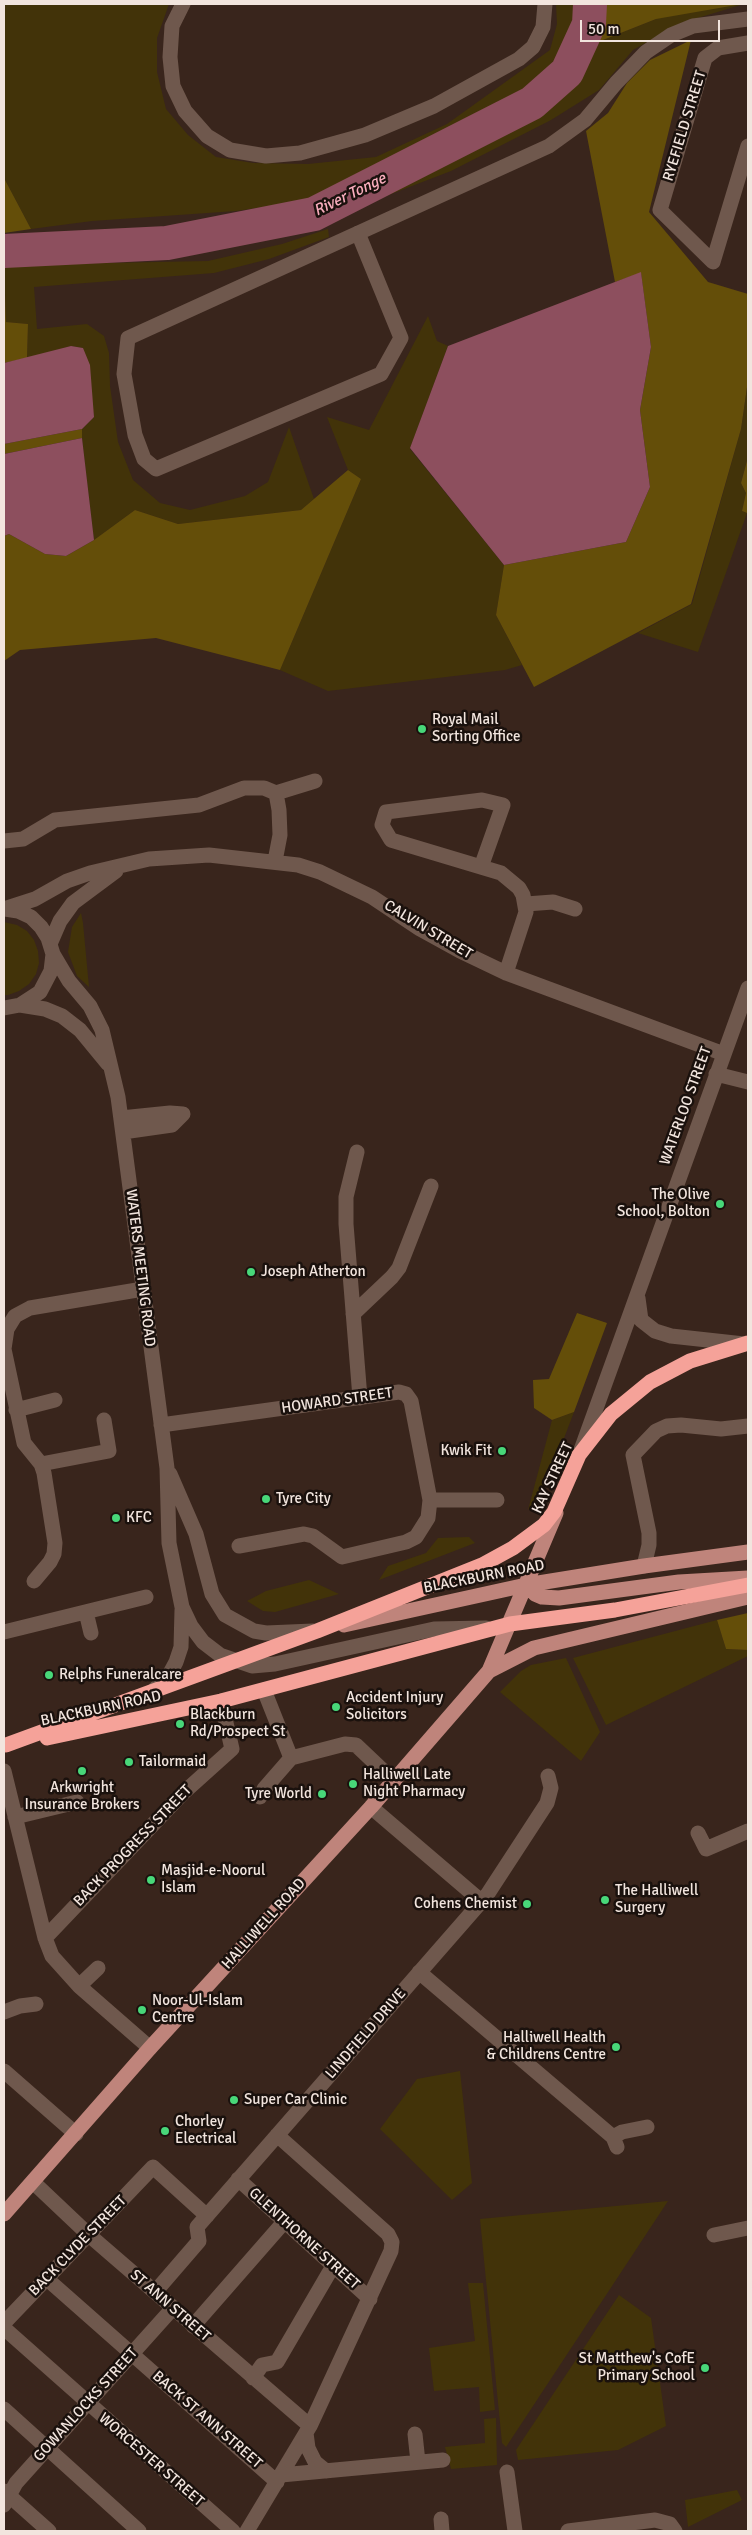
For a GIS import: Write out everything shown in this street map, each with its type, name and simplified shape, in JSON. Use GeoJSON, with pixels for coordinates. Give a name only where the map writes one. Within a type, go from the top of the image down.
{"type":"FeatureCollection","features":[{"type":"Feature","properties":{"kind":"highway","name":"KAY STREET"},"geometry":{"type":"LineString","coordinates":[[563,1496],[579,1455],[611,1414],[650,1382],[690,1361],[746,1344]]}},
{"type":"Feature","properties":{"kind":"highway"},"geometry":{"type":"LineString","coordinates":[[317,1631],[482,1565],[513,1548],[544,1525],[563,1496]]}},
{"type":"Feature","properties":{"kind":"highway","name":"BLACKBURN ROAD"},"geometry":{"type":"LineString","coordinates":[[5,1745],[78,1732],[221,1701],[510,1624],[624,1608],[748,1585]]}},
{"type":"Feature","properties":{"kind":"highway","name":"BLACKBURN ROAD"},"geometry":{"type":"LineString","coordinates":[[5,1745],[317,1631]]}},
{"type":"Feature","properties":{"kind":"main road","name":"KAY STREET"},"geometry":{"type":"LineString","coordinates":[[510,1624],[563,1496]]}},
{"type":"Feature","properties":{"kind":"main road","name":"BLACKBURN ROAD"},"geometry":{"type":"LineString","coordinates":[[317,1631],[526,1585],[748,1552]]}},
{"type":"Feature","properties":{"kind":"main road"},"geometry":{"type":"LineString","coordinates":[[526,1585],[535,1594],[559,1598],[679,1582],[748,1578]]}},
{"type":"Feature","properties":{"kind":"main road"},"geometry":{"type":"LineString","coordinates":[[489,1671],[534,1648],[748,1598]]}},
{"type":"Feature","properties":{"kind":"main road","name":"HALLIWELL ROAD"},"geometry":{"type":"LineString","coordinates":[[4,2214],[150,2048],[394,1781],[489,1671],[510,1624]]}},
{"type":"Feature","properties":{"kind":"street"},"geometry":{"type":"LineString","coordinates":[[183,4],[172,26],[170,57],[173,86],[185,111],[207,136],[230,150],[266,156],[300,153],[365,135],[434,106],[520,59],[533,47],[543,27],[545,4]]}},
{"type":"Feature","properties":{"kind":"street"},"geometry":{"type":"LineString","coordinates":[[358,233],[402,338],[381,374],[156,469],[144,459],[135,435],[124,374],[128,338],[358,233],[549,146],[585,120],[616,83],[646,52],[671,35],[693,26],[748,18]]}},
{"type":"Feature","properties":{"kind":"street","name":"RYEFIELD STREET"},"geometry":{"type":"LineString","coordinates":[[748,43],[718,48],[705,58],[660,210],[713,262],[748,146]]}},
{"type":"Feature","properties":{"kind":"street"},"geometry":{"type":"LineString","coordinates":[[4,841],[23,839],[55,820],[198,804],[244,788],[264,788],[276,793],[315,782]]}},
{"type":"Feature","properties":{"kind":"street"},"geometry":{"type":"LineString","coordinates":[[275,861],[280,835],[276,793]]}},
{"type":"Feature","properties":{"kind":"street"},"geometry":{"type":"LineString","coordinates":[[481,867],[503,805],[482,800],[386,812],[382,824],[391,840],[481,867],[501,873],[515,883],[523,895],[526,904],[525,922],[506,973]]}},
{"type":"Feature","properties":{"kind":"street","name":"CALVIN STREET"},"geometry":{"type":"LineString","coordinates":[[4,909],[35,899],[67,881],[90,873],[181,855],[210,855],[275,861],[320,872],[344,882],[372,897],[420,929],[506,973],[724,1054]]}},
{"type":"Feature","properties":{"kind":"street","name":"CALVIN STREET"},"geometry":{"type":"LineString","coordinates":[[9,1008],[40,992],[47,982],[51,971],[51,949],[60,921],[73,903],[96,884],[125,865]]}},
{"type":"Feature","properties":{"kind":"street"},"geometry":{"type":"LineString","coordinates":[[526,904],[553,902],[575,909]]}},
{"type":"Feature","properties":{"kind":"street","name":"WATERS MEETING ROAD"},"geometry":{"type":"LineString","coordinates":[[4,909],[18,911],[41,927],[69,981],[90,1006],[102,1030],[122,1125],[167,1468],[169,1544],[182,1606],[191,1626],[203,1642],[220,1655],[233,1661]]}},
{"type":"Feature","properties":{"kind":"street","name":"WATERLOO STREET"},"geometry":{"type":"LineString","coordinates":[[579,1455],[748,988]]}},
{"type":"Feature","properties":{"kind":"street","name":"WATERS MEETING ROAD"},"geometry":{"type":"LineString","coordinates":[[9,1008],[45,1009],[62,1016],[80,1030],[110,1068]]}},
{"type":"Feature","properties":{"kind":"street"},"geometry":{"type":"LineString","coordinates":[[716,1074],[748,1082]]}},
{"type":"Feature","properties":{"kind":"street"},"geometry":{"type":"LineString","coordinates":[[357,1152],[346,1197],[346,1224],[360,1398]]}},
{"type":"Feature","properties":{"kind":"street"},"geometry":{"type":"LineString","coordinates":[[353,1314],[399,1268],[431,1186]]}},
{"type":"Feature","properties":{"kind":"street"},"geometry":{"type":"LineString","coordinates":[[34,1580],[50,1562],[54,1554],[55,1544],[41,1464],[24,1443],[6,1374],[4,1350],[7,1329],[15,1316],[30,1308],[143,1289]]}},
{"type":"Feature","properties":{"kind":"street"},"geometry":{"type":"LineString","coordinates":[[638,1292],[638,1310],[641,1320],[655,1332],[671,1336],[746,1344]]}},
{"type":"Feature","properties":{"kind":"street","name":"HOWARD STREET"},"geometry":{"type":"LineString","coordinates":[[161,1426],[398,1392],[406,1394],[411,1401],[430,1500],[428,1518],[416,1537],[406,1542],[342,1557],[313,1536],[304,1534],[239,1546]]}},
{"type":"Feature","properties":{"kind":"street"},"geometry":{"type":"LineString","coordinates":[[16,1410],[55,1400]]}},
{"type":"Feature","properties":{"kind":"street"},"geometry":{"type":"LineString","coordinates":[[41,1464],[109,1451],[104,1420]]}},
{"type":"Feature","properties":{"kind":"street"},"geometry":{"type":"LineString","coordinates":[[644,1566],[649,1545],[649,1534],[633,1455],[656,1431],[667,1426],[681,1425],[721,1429],[748,1426]]}},
{"type":"Feature","properties":{"kind":"street","name":"WATERS MEETING ROAD"},"geometry":{"type":"LineString","coordinates":[[167,1468],[196,1534],[212,1594],[225,1615],[254,1631],[266,1633],[317,1631]]}},
{"type":"Feature","properties":{"kind":"street"},"geometry":{"type":"LineString","coordinates":[[430,1500],[497,1500]]}},
{"type":"Feature","properties":{"kind":"street"},"geometry":{"type":"LineString","coordinates":[[4,1632],[146,1596]]}},
{"type":"Feature","properties":{"kind":"street"},"geometry":{"type":"LineString","coordinates":[[151,1693],[169,1675],[176,1662],[181,1647],[182,1606]]}},
{"type":"Feature","properties":{"kind":"street"},"geometry":{"type":"LineString","coordinates":[[86,1612],[91,1633]]}},
{"type":"Feature","properties":{"kind":"street","name":"BLACKBURN ROAD"},"geometry":{"type":"LineString","coordinates":[[233,1661],[252,1666],[275,1664],[434,1629],[492,1628]]}},
{"type":"Feature","properties":{"kind":"street"},"geometry":{"type":"LineString","coordinates":[[264,1690],[291,1758]]}},
{"type":"Feature","properties":{"kind":"street","name":"BACK PROGRESS STREET"},"geometry":{"type":"LineString","coordinates":[[45,1938],[182,1794],[232,1749],[221,1701]]}},
{"type":"Feature","properties":{"kind":"street"},"geometry":{"type":"LineString","coordinates":[[262,1793],[291,1758],[345,1744],[356,1745],[394,1781]]}},
{"type":"Feature","properties":{"kind":"street"},"geometry":{"type":"LineString","coordinates":[[4,1771],[45,1938],[52,1956],[79,1986],[150,2048]]}},
{"type":"Feature","properties":{"kind":"street","name":"LINDFIELD DRIVE"},"geometry":{"type":"LineString","coordinates":[[202,2222],[482,1901],[547,1803],[551,1788],[548,1776]]}},
{"type":"Feature","properties":{"kind":"street"},"geometry":{"type":"LineString","coordinates":[[15,1818],[76,1802]]}},
{"type":"Feature","properties":{"kind":"street"},"geometry":{"type":"LineString","coordinates":[[371,1806],[482,1901]]}},
{"type":"Feature","properties":{"kind":"street"},"geometry":{"type":"LineString","coordinates":[[698,1833],[706,1849],[748,1831]]}},
{"type":"Feature","properties":{"kind":"street"},"geometry":{"type":"LineString","coordinates":[[79,1986],[98,1968]]}},
{"type":"Feature","properties":{"kind":"street"},"geometry":{"type":"LineString","coordinates":[[419,1972],[615,2142],[622,2132],[648,2127]]}},
{"type":"Feature","properties":{"kind":"street"},"geometry":{"type":"LineString","coordinates":[[4,2012],[20,2006],[36,2004]]}},
{"type":"Feature","properties":{"kind":"street"},"geometry":{"type":"LineString","coordinates":[[4,2071],[76,2134]]}},
{"type":"Feature","properties":{"kind":"street"},"geometry":{"type":"LineString","coordinates":[[247,2531],[308,2429],[370,2299],[391,2251],[392,2242],[388,2234],[277,2135]]}},
{"type":"Feature","properties":{"kind":"street","name":"BACK CLYDE STREET"},"geometry":{"type":"LineString","coordinates":[[4,2323],[47,2279],[95,2240],[152,2167],[202,2222]]}},
{"type":"Feature","properties":{"kind":"street","name":"GLENTHORNE STREET"},"geometry":{"type":"LineString","coordinates":[[238,2180],[370,2299]]}},
{"type":"Feature","properties":{"kind":"street","name":"ST ANN STREET"},"geometry":{"type":"LineString","coordinates":[[33,2182],[95,2240],[253,2378],[308,2429]]}},
{"type":"Feature","properties":{"kind":"street"},"geometry":{"type":"LineString","coordinates":[[155,2292],[199,2241],[202,2222]]}},
{"type":"Feature","properties":{"kind":"street"},"geometry":{"type":"LineString","coordinates":[[190,2323],[284,2222]]}},
{"type":"Feature","properties":{"kind":"street"},"geometry":{"type":"LineString","coordinates":[[714,2235],[748,2228]]}},
{"type":"Feature","properties":{"kind":"street"},"geometry":{"type":"LineString","coordinates":[[253,2378],[262,2364],[277,2362],[333,2266]]}},
{"type":"Feature","properties":{"kind":"street","name":"BACK ST ANN STREET"},"geometry":{"type":"LineString","coordinates":[[47,2279],[131,2354],[279,2478]]}},
{"type":"Feature","properties":{"kind":"street","name":"GOWANLOCKS STREET"},"geometry":{"type":"LineString","coordinates":[[6,2497],[47,2448],[173,2308]]}},
{"type":"Feature","properties":{"kind":"street","name":"WORCESTER STREET"},"geometry":{"type":"LineString","coordinates":[[4,2328],[87,2404],[233,2531]]}},
{"type":"Feature","properties":{"kind":"street"},"geometry":{"type":"LineString","coordinates":[[4,2409],[140,2531]]}},
{"type":"Feature","properties":{"kind":"street"},"geometry":{"type":"LineString","coordinates":[[308,2429],[308,2448],[315,2462],[326,2471]]}},
{"type":"Feature","properties":{"kind":"street"},"geometry":{"type":"LineString","coordinates":[[415,2434],[418,2462]]}},
{"type":"Feature","properties":{"kind":"street"},"geometry":{"type":"LineString","coordinates":[[279,2478],[326,2471],[443,2460]]}},
{"type":"Feature","properties":{"kind":"street"},"geometry":{"type":"LineString","coordinates":[[507,2472],[515,2531]]}},
{"type":"Feature","properties":{"kind":"street"},"geometry":{"type":"LineString","coordinates":[[6,2497],[49,2531]]}},
{"type":"Feature","properties":{"kind":"street"},"geometry":{"type":"LineString","coordinates":[[568,2531],[655,2520],[670,2524],[675,2531]]}},
{"type":"Feature","properties":{"kind":"shaded area"},"geometry":{"type":"Polygon","coordinates":[[[4,4],[169,4],[157,38],[157,72],[166,109],[188,135],[216,157],[253,163],[308,164],[376,157],[447,124],[550,50],[557,24],[556,4],[578,4],[575,32],[529,96],[471,128],[312,200],[236,211],[92,221],[31,229],[4,178],[4,4]]]}},
{"type":"Feature","properties":{"kind":"shaded area"},"geometry":{"type":"Polygon","coordinates":[[[601,4],[742,4],[656,19],[593,44],[601,4]]]}},
{"type":"Feature","properties":{"kind":"shaded area"},"geometry":{"type":"Polygon","coordinates":[[[654,4],[744,4],[681,23],[633,50],[599,90],[551,120],[451,171],[321,221],[529,117],[568,88],[593,44],[656,19],[654,4]]]}},
{"type":"Feature","properties":{"kind":"shaded area"},"geometry":{"type":"Polygon","coordinates":[[[691,40],[649,212],[708,282],[748,294],[748,380],[741,429],[691,604],[534,687],[496,615],[504,565],[626,542],[650,487],[640,410],[651,347],[641,273],[615,282],[586,131],[608,113],[627,83],[650,60],[691,40]]]}},
{"type":"Feature","properties":{"kind":"shaded area"},"geometry":{"type":"Polygon","coordinates":[[[4,178],[31,229],[4,233],[4,178]]]}},
{"type":"Feature","properties":{"kind":"shaded area"},"geometry":{"type":"Polygon","coordinates":[[[328,229],[329,237],[269,259],[214,273],[34,287],[37,329],[87,324],[104,336],[109,353],[110,386],[118,442],[133,480],[160,503],[190,510],[245,496],[268,482],[289,427],[314,499],[301,510],[178,524],[135,510],[94,540],[82,429],[94,417],[83,348],[71,346],[27,358],[28,324],[6,322],[4,265],[208,261],[282,244],[328,229]]]}},
{"type":"Feature","properties":{"kind":"shaded area"},"geometry":{"type":"Polygon","coordinates":[[[4,265],[6,322],[28,324],[27,358],[4,363],[4,265]]]}},
{"type":"Feature","properties":{"kind":"shaded area"},"geometry":{"type":"Polygon","coordinates":[[[641,272],[651,347],[640,410],[650,487],[626,542],[504,565],[410,448],[448,346],[641,272]]]}},
{"type":"Feature","properties":{"kind":"shaded area"},"geometry":{"type":"Polygon","coordinates":[[[428,316],[437,341],[448,346],[410,449],[504,565],[496,615],[522,665],[505,670],[328,691],[280,670],[361,479],[348,470],[327,417],[369,430],[428,316]]]}},
{"type":"Feature","properties":{"kind":"shaded area"},"geometry":{"type":"Polygon","coordinates":[[[71,346],[83,348],[90,365],[94,417],[82,429],[4,444],[4,363],[71,346]]]}},
{"type":"Feature","properties":{"kind":"shaded area"},"geometry":{"type":"Polygon","coordinates":[[[748,380],[748,457],[741,483],[746,493],[742,511],[747,513],[698,652],[638,633],[692,604],[741,429],[748,380]]]}},
{"type":"Feature","properties":{"kind":"shaded area"},"geometry":{"type":"Polygon","coordinates":[[[82,429],[82,438],[4,454],[4,444],[82,429]]]}},
{"type":"Feature","properties":{"kind":"shaded area"},"geometry":{"type":"Polygon","coordinates":[[[82,438],[94,540],[66,556],[45,554],[9,534],[4,536],[4,454],[82,438]]]}},
{"type":"Feature","properties":{"kind":"shaded area"},"geometry":{"type":"Polygon","coordinates":[[[748,457],[747,513],[742,511],[746,493],[741,483],[748,457]]]}},
{"type":"Feature","properties":{"kind":"shaded area"},"geometry":{"type":"Polygon","coordinates":[[[348,470],[361,479],[280,670],[156,638],[20,650],[4,661],[4,536],[9,534],[45,554],[66,556],[94,540],[135,510],[178,524],[301,510],[348,470]]]}},
{"type":"Feature","properties":{"kind":"shaded area"},"geometry":{"type":"Polygon","coordinates":[[[81,913],[89,987],[77,976],[68,952],[72,927],[81,913]]]}},
{"type":"Feature","properties":{"kind":"shaded area"},"geometry":{"type":"Polygon","coordinates":[[[4,922],[17,925],[27,931],[34,940],[38,951],[39,963],[36,974],[29,984],[19,991],[8,995],[4,995],[4,922]]]}},
{"type":"Feature","properties":{"kind":"shaded area"},"geometry":{"type":"Polygon","coordinates":[[[577,1313],[607,1323],[574,1412],[552,1420],[534,1408],[533,1380],[549,1379],[577,1313]]]}},
{"type":"Feature","properties":{"kind":"shaded area"},"geometry":{"type":"Polygon","coordinates":[[[574,1412],[545,1488],[528,1510],[552,1420],[574,1412]]]}},
{"type":"Feature","properties":{"kind":"shaded area"},"geometry":{"type":"Polygon","coordinates":[[[469,1537],[475,1543],[379,1580],[388,1566],[426,1553],[438,1538],[469,1537]]]}},
{"type":"Feature","properties":{"kind":"shaded area"},"geometry":{"type":"Polygon","coordinates":[[[309,1580],[339,1594],[275,1612],[263,1611],[247,1601],[266,1591],[309,1580]]]}},
{"type":"Feature","properties":{"kind":"shaded area"},"geometry":{"type":"Polygon","coordinates":[[[748,1613],[748,1650],[726,1649],[717,1620],[748,1613]]]}},
{"type":"Feature","properties":{"kind":"shaded area"},"geometry":{"type":"Polygon","coordinates":[[[717,1620],[726,1649],[748,1650],[748,1656],[606,1725],[573,1658],[717,1620]]]}},
{"type":"Feature","properties":{"kind":"shaded area"},"geometry":{"type":"Polygon","coordinates":[[[566,1658],[600,1732],[581,1761],[500,1692],[521,1671],[531,1665],[566,1658]]]}},
{"type":"Feature","properties":{"kind":"shaded area"},"geometry":{"type":"Polygon","coordinates":[[[460,2071],[472,2183],[452,2200],[380,2129],[417,2079],[460,2071]]]}},
{"type":"Feature","properties":{"kind":"shaded area"},"geometry":{"type":"Polygon","coordinates":[[[668,2201],[506,2447],[502,2443],[480,2219],[668,2201]]]}},
{"type":"Feature","properties":{"kind":"shaded area"},"geometry":{"type":"Polygon","coordinates":[[[468,2283],[483,2283],[495,2410],[480,2412],[479,2387],[434,2391],[429,2348],[475,2341],[468,2283]]]}},
{"type":"Feature","properties":{"kind":"shaded area"},"geometry":{"type":"Polygon","coordinates":[[[619,2295],[651,2318],[666,2426],[618,2450],[518,2460],[516,2450],[619,2295]]]}},
{"type":"Feature","properties":{"kind":"shaded area"},"geometry":{"type":"Polygon","coordinates":[[[496,2418],[497,2465],[451,2469],[445,2447],[485,2443],[484,2419],[496,2418]]]}},
{"type":"Feature","properties":{"kind":"shaded area"},"geometry":{"type":"Polygon","coordinates":[[[737,2490],[742,2500],[688,2527],[685,2500],[737,2490]]]}},
{"type":"Feature","properties":{"kind":"waterway","name":"River Tonge"},"geometry":{"type":"LineString","coordinates":[[4,251],[167,243],[314,214],[532,103],[567,72],[589,24],[590,4]]}},
{"type":"Feature","properties":{"kind":"place","name":"Royal Mail Sorting Office"},"geometry":{"type":"Point","coordinates":[422,729]}},
{"type":"Feature","properties":{"kind":"place","name":"The Olive School, Bolton"},"geometry":{"type":"Point","coordinates":[720,1204]}},
{"type":"Feature","properties":{"kind":"place","name":"Joseph Atherton"},"geometry":{"type":"Point","coordinates":[251,1272]}},
{"type":"Feature","properties":{"kind":"place","name":"Kwik Fit"},"geometry":{"type":"Point","coordinates":[502,1451]}},
{"type":"Feature","properties":{"kind":"place","name":"Tyre City"},"geometry":{"type":"Point","coordinates":[266,1499]}},
{"type":"Feature","properties":{"kind":"place","name":"KFC"},"geometry":{"type":"Point","coordinates":[116,1518]}},
{"type":"Feature","properties":{"kind":"place","name":"Relphs Funeralcare"},"geometry":{"type":"Point","coordinates":[49,1675]}},
{"type":"Feature","properties":{"kind":"place","name":"Accident Injury Solicitors"},"geometry":{"type":"Point","coordinates":[336,1707]}},
{"type":"Feature","properties":{"kind":"place","name":"Blackburn Rd/Prospect St"},"geometry":{"type":"Point","coordinates":[180,1724]}},
{"type":"Feature","properties":{"kind":"place","name":"Tailormaid"},"geometry":{"type":"Point","coordinates":[129,1762]}},
{"type":"Feature","properties":{"kind":"place","name":"Arkwright Insurance Brokers"},"geometry":{"type":"Point","coordinates":[82,1771]}},
{"type":"Feature","properties":{"kind":"place","name":"Halliwell Late Night Pharmacy"},"geometry":{"type":"Point","coordinates":[353,1784]}},
{"type":"Feature","properties":{"kind":"place","name":"Tyre World"},"geometry":{"type":"Point","coordinates":[322,1794]}},
{"type":"Feature","properties":{"kind":"place","name":"Masjid-e-Noorul Islam"},"geometry":{"type":"Point","coordinates":[151,1880]}},
{"type":"Feature","properties":{"kind":"place","name":"The Halliwell Surgery"},"geometry":{"type":"Point","coordinates":[605,1900]}},
{"type":"Feature","properties":{"kind":"place","name":"Cohens Chemist"},"geometry":{"type":"Point","coordinates":[527,1904]}},
{"type":"Feature","properties":{"kind":"place","name":"Noor-Ul-Islam Centre"},"geometry":{"type":"Point","coordinates":[142,2010]}},
{"type":"Feature","properties":{"kind":"place","name":"Halliwell Health & Childrens Centre"},"geometry":{"type":"Point","coordinates":[616,2047]}},
{"type":"Feature","properties":{"kind":"place","name":"Super Car Clinic"},"geometry":{"type":"Point","coordinates":[234,2100]}},
{"type":"Feature","properties":{"kind":"place","name":"Chorley Electrical"},"geometry":{"type":"Point","coordinates":[165,2131]}},
{"type":"Feature","properties":{"kind":"place","name":"St Matthew's CofE Primary School"},"geometry":{"type":"Point","coordinates":[705,2368]}}]}
